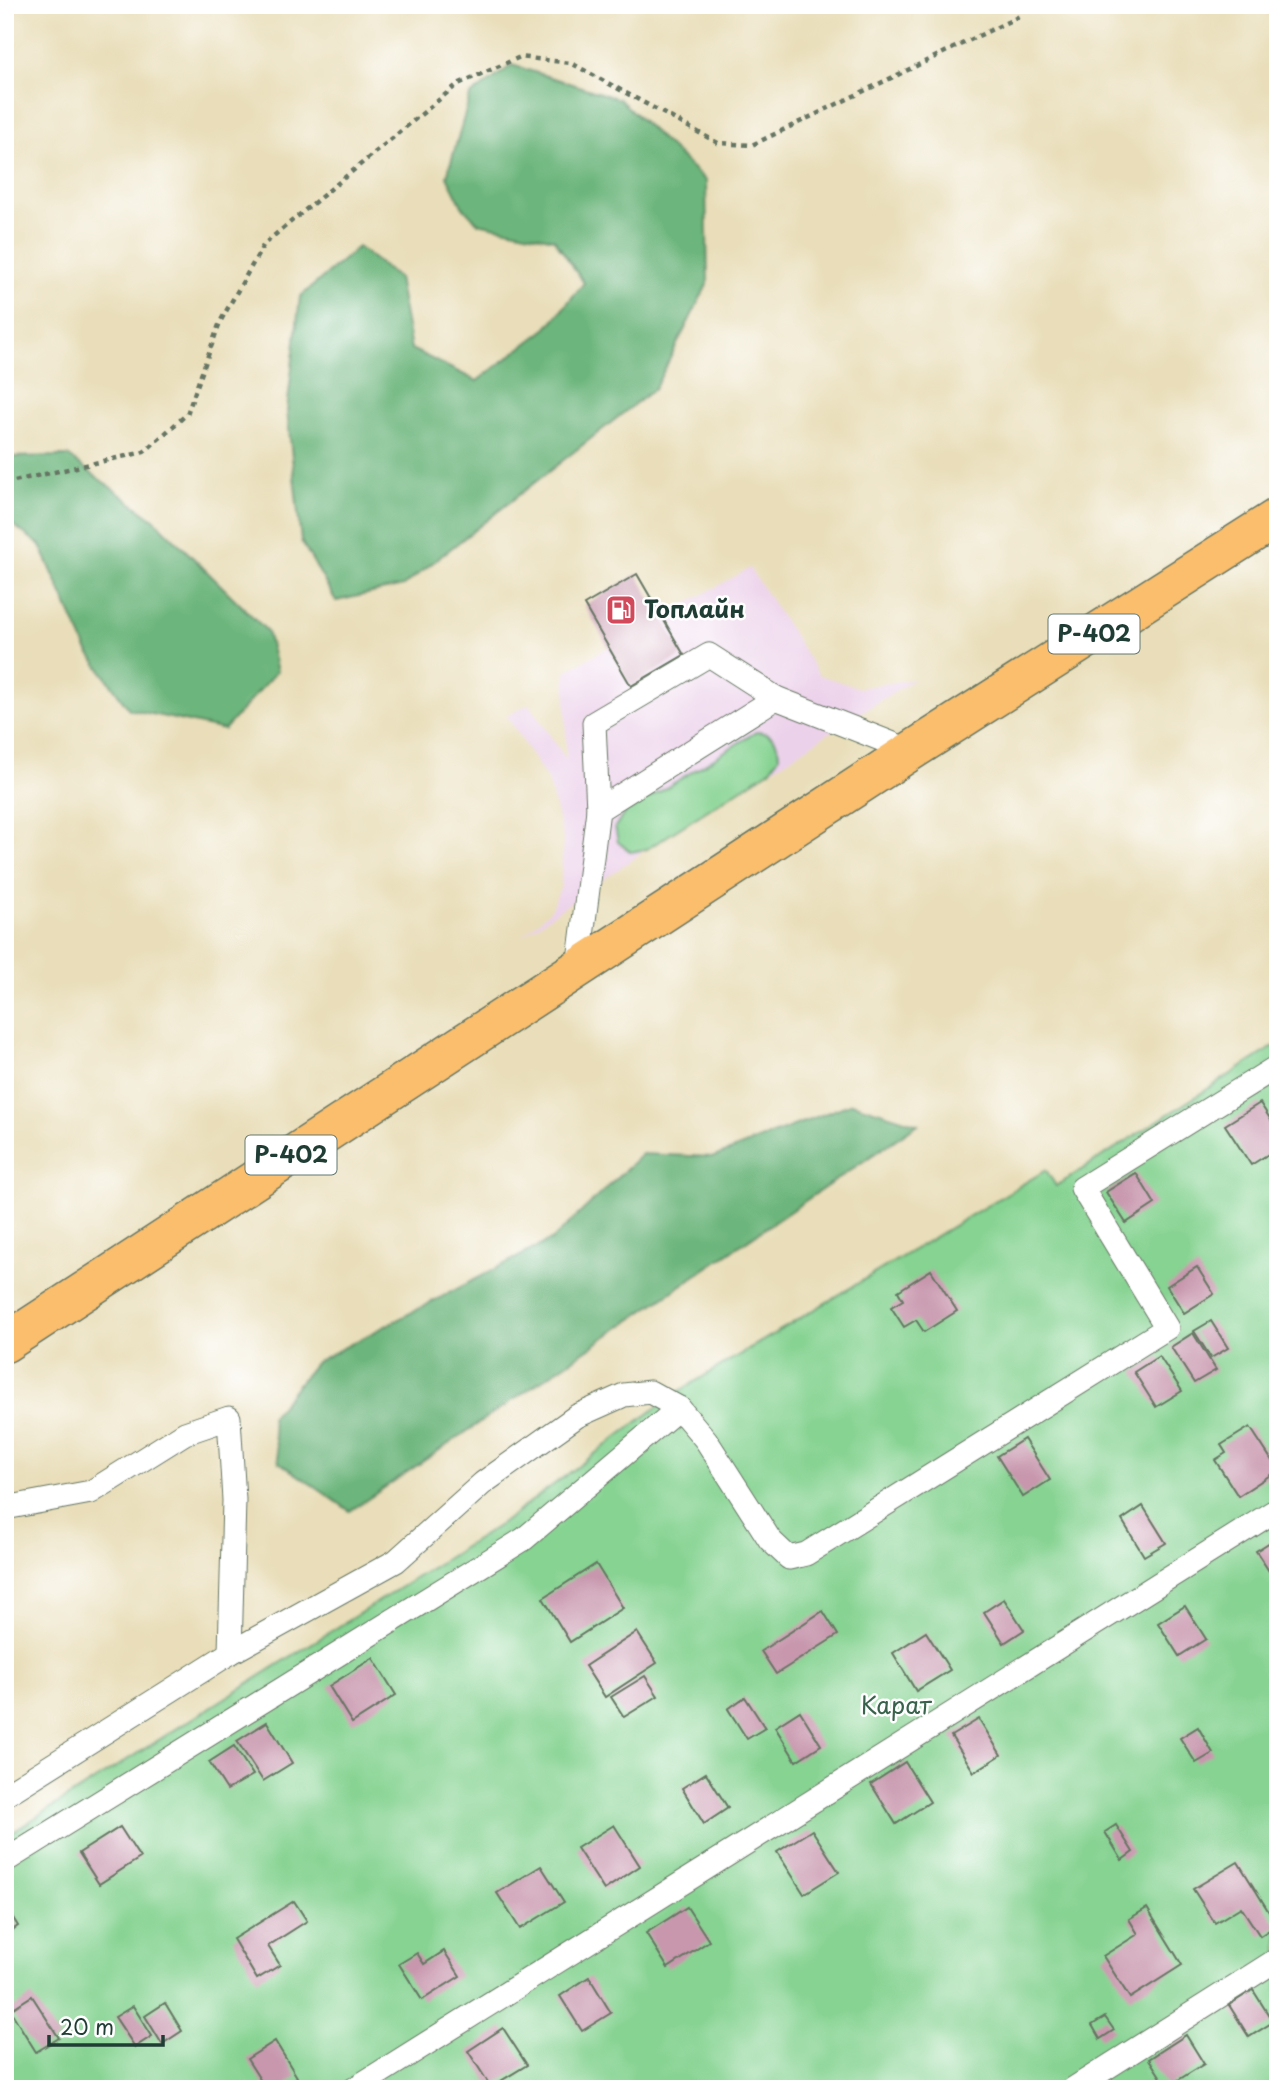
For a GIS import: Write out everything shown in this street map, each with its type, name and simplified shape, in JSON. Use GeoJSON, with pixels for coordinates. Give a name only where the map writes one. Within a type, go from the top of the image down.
{"type":"FeatureCollection","features":[{"type":"Feature","properties":{"kind":"main road","name":"Р-402"},"geometry":{"type":"LineString","coordinates":[[5,1343],[911,751],[1278,517]]}},
{"type":"Feature","properties":{"kind":"lane"},"geometry":{"type":"LineString","coordinates":[[578,968],[598,810],[594,723],[709,655],[776,698],[911,751]]}},
{"type":"Feature","properties":{"kind":"lane"},"geometry":{"type":"LineString","coordinates":[[598,810],[776,698]]}},
{"type":"Feature","properties":{"kind":"lane"},"geometry":{"type":"LineString","coordinates":[[5,1795],[230,1653],[396,1561],[483,1483],[578,1416],[624,1395],[650,1392],[679,1408],[706,1440],[770,1540],[789,1558],[806,1554],[1167,1328],[1082,1188],[1278,1066]]}},
{"type":"Feature","properties":{"kind":"lane"},"geometry":{"type":"LineString","coordinates":[[5,1861],[524,1539],[679,1408]]}},
{"type":"Feature","properties":{"kind":"lane"},"geometry":{"type":"LineString","coordinates":[[5,1508],[91,1492],[185,1433],[229,1418],[234,1500],[230,1653]]}},
{"type":"Feature","properties":{"kind":"lane"},"geometry":{"type":"LineString","coordinates":[[354,2089],[1278,1509]]}},
{"type":"Feature","properties":{"kind":"lane"},"geometry":{"type":"LineString","coordinates":[[1073,2089],[1278,1958]]}},
{"type":"Feature","properties":{"kind":"path"},"geometry":{"type":"LineString","coordinates":[[5,483],[144,452],[187,414],[220,322],[264,244],[458,84],[520,57],[571,63],[718,144],[752,145],[1022,15]]}},
{"type":"Feature","properties":{"kind":"shaded area"},"geometry":{"type":"Polygon","coordinates":[[[750,568],[819,675],[859,688],[914,679],[647,849],[521,937],[551,910],[561,886],[563,838],[549,783],[507,716],[529,704],[566,759],[566,671],[750,568]]]}},
{"type":"Feature","properties":{"kind":"green space"},"geometry":{"type":"Polygon","coordinates":[[[512,65],[619,99],[706,181],[708,283],[655,388],[403,586],[336,601],[301,541],[287,411],[300,297],[358,247],[398,278],[411,349],[477,381],[547,328],[584,283],[554,239],[478,223],[462,206],[447,176],[470,96],[512,65]]]}},
{"type":"Feature","properties":{"kind":"green space"},"geometry":{"type":"Polygon","coordinates":[[[68,456],[155,520],[267,631],[277,671],[224,730],[129,709],[87,650],[40,545],[5,519],[5,457],[68,456]]]}},
{"type":"Feature","properties":{"kind":"green space"},"geometry":{"type":"Polygon","coordinates":[[[756,732],[774,738],[778,746],[779,757],[770,770],[647,849],[631,852],[618,842],[615,827],[624,814],[756,732]]]}},
{"type":"Feature","properties":{"kind":"green space","name":"Карат"},"geometry":{"type":"Polygon","coordinates":[[[1278,1044],[1278,2089],[5,2089],[5,1837],[501,1524],[676,1393],[1046,1170],[1056,1186],[1278,1044]]]}},
{"type":"Feature","properties":{"kind":"green space"},"geometry":{"type":"Polygon","coordinates":[[[852,1103],[918,1124],[350,1511],[279,1462],[271,1417],[316,1362],[553,1239],[642,1154],[714,1157],[852,1103]]]}},
{"type":"Feature","properties":{"kind":"building"},"geometry":{"type":"Polygon","coordinates":[[[637,574],[684,655],[631,686],[584,605],[637,574]]]}},
{"type":"Feature","properties":{"kind":"building"},"geometry":{"type":"Polygon","coordinates":[[[1260,1103],[1278,1131],[1278,1148],[1251,1165],[1225,1125],[1260,1103]]]}},
{"type":"Feature","properties":{"kind":"building"},"geometry":{"type":"Polygon","coordinates":[[[1136,1173],[1155,1204],[1126,1223],[1106,1192],[1136,1173]]]}},
{"type":"Feature","properties":{"kind":"building"},"geometry":{"type":"Polygon","coordinates":[[[1197,1267],[1214,1294],[1184,1313],[1167,1286],[1197,1267]]]}},
{"type":"Feature","properties":{"kind":"building"},"geometry":{"type":"Polygon","coordinates":[[[931,1270],[957,1311],[924,1332],[916,1320],[904,1327],[891,1307],[903,1300],[898,1291],[931,1270]]]}},
{"type":"Feature","properties":{"kind":"building"},"geometry":{"type":"Polygon","coordinates":[[[1211,1321],[1228,1348],[1211,1358],[1194,1331],[1211,1321]]]}},
{"type":"Feature","properties":{"kind":"building"},"geometry":{"type":"Polygon","coordinates":[[[1193,1333],[1216,1370],[1194,1383],[1171,1347],[1193,1333]]]}},
{"type":"Feature","properties":{"kind":"building"},"geometry":{"type":"Polygon","coordinates":[[[1159,1356],[1182,1391],[1156,1407],[1134,1372],[1159,1356]]]}},
{"type":"Feature","properties":{"kind":"building"},"geometry":{"type":"Polygon","coordinates":[[[1250,1427],[1278,1470],[1238,1496],[1215,1460],[1226,1453],[1221,1445],[1250,1427]]]}},
{"type":"Feature","properties":{"kind":"building"},"geometry":{"type":"Polygon","coordinates":[[[1024,1439],[1050,1480],[1023,1497],[997,1456],[1024,1439]]]}},
{"type":"Feature","properties":{"kind":"building"},"geometry":{"type":"Polygon","coordinates":[[[1143,1506],[1166,1543],[1144,1556],[1122,1520],[1143,1506]]]}},
{"type":"Feature","properties":{"kind":"building"},"geometry":{"type":"Polygon","coordinates":[[[1278,1537],[1278,1585],[1256,1551],[1278,1537]]]}},
{"type":"Feature","properties":{"kind":"building"},"geometry":{"type":"Polygon","coordinates":[[[596,1564],[623,1608],[570,1642],[543,1598],[596,1564]]]}},
{"type":"Feature","properties":{"kind":"building"},"geometry":{"type":"Polygon","coordinates":[[[1004,1599],[1024,1630],[1004,1643],[984,1612],[1004,1599]]]}},
{"type":"Feature","properties":{"kind":"building"},"geometry":{"type":"Polygon","coordinates":[[[1185,1606],[1206,1639],[1179,1656],[1158,1623],[1185,1606]]]}},
{"type":"Feature","properties":{"kind":"building"},"geometry":{"type":"Polygon","coordinates":[[[823,1611],[838,1635],[776,1674],[761,1651],[823,1611]]]}},
{"type":"Feature","properties":{"kind":"building"},"geometry":{"type":"Polygon","coordinates":[[[637,1632],[657,1663],[605,1697],[585,1666],[637,1632]]]}},
{"type":"Feature","properties":{"kind":"building"},"geometry":{"type":"Polygon","coordinates":[[[926,1632],[950,1670],[916,1691],[893,1653],[926,1632]]]}},
{"type":"Feature","properties":{"kind":"building"},"geometry":{"type":"Polygon","coordinates":[[[373,1658],[396,1695],[352,1723],[329,1686],[373,1658]]]}},
{"type":"Feature","properties":{"kind":"building"},"geometry":{"type":"Polygon","coordinates":[[[645,1676],[658,1696],[624,1717],[611,1697],[645,1676]]]}},
{"type":"Feature","properties":{"kind":"building"},"geometry":{"type":"Polygon","coordinates":[[[745,1697],[765,1728],[747,1739],[728,1709],[745,1697]]]}},
{"type":"Feature","properties":{"kind":"building"},"geometry":{"type":"Polygon","coordinates":[[[800,1711],[821,1745],[796,1761],[775,1727],[800,1711]]]}},
{"type":"Feature","properties":{"kind":"building"},"geometry":{"type":"Polygon","coordinates":[[[979,1719],[1001,1755],[974,1772],[951,1736],[979,1719]]]}},
{"type":"Feature","properties":{"kind":"building"},"geometry":{"type":"Polygon","coordinates":[[[267,1722],[292,1763],[263,1781],[237,1741],[267,1722]]]}},
{"type":"Feature","properties":{"kind":"building"},"geometry":{"type":"Polygon","coordinates":[[[1198,1727],[1213,1753],[1196,1763],[1180,1738],[1198,1727]]]}},
{"type":"Feature","properties":{"kind":"building"},"geometry":{"type":"Polygon","coordinates":[[[234,1746],[253,1775],[227,1790],[209,1762],[234,1746]]]}},
{"type":"Feature","properties":{"kind":"building"},"geometry":{"type":"Polygon","coordinates":[[[905,1762],[930,1802],[896,1824],[871,1784],[905,1762]]]}},
{"type":"Feature","properties":{"kind":"building"},"geometry":{"type":"Polygon","coordinates":[[[706,1773],[728,1808],[704,1824],[682,1788],[706,1773]]]}},
{"type":"Feature","properties":{"kind":"building"},"geometry":{"type":"Polygon","coordinates":[[[614,1825],[640,1866],[604,1890],[577,1848],[614,1825]]]}},
{"type":"Feature","properties":{"kind":"building"},"geometry":{"type":"Polygon","coordinates":[[[1116,1825],[1133,1852],[1122,1860],[1105,1832],[1116,1825]]]}},
{"type":"Feature","properties":{"kind":"building"},"geometry":{"type":"Polygon","coordinates":[[[120,1827],[140,1858],[99,1884],[79,1853],[120,1827]]]}},
{"type":"Feature","properties":{"kind":"building"},"geometry":{"type":"Polygon","coordinates":[[[812,1830],[839,1872],[804,1894],[777,1852],[812,1830]]]}},
{"type":"Feature","properties":{"kind":"building"},"geometry":{"type":"Polygon","coordinates":[[[1238,1862],[1277,1925],[1260,1936],[1241,1907],[1215,1923],[1193,1889],[1238,1862]]]}},
{"type":"Feature","properties":{"kind":"building"},"geometry":{"type":"Polygon","coordinates":[[[541,1866],[564,1902],[520,1929],[497,1893],[541,1866]]]}},
{"type":"Feature","properties":{"kind":"building"},"geometry":{"type":"Polygon","coordinates":[[[294,1901],[307,1921],[268,1946],[280,1965],[257,1979],[233,1939],[294,1901]]]}},
{"type":"Feature","properties":{"kind":"building"},"geometry":{"type":"Polygon","coordinates":[[[5,1905],[18,1926],[5,1935],[5,1905]]]}},
{"type":"Feature","properties":{"kind":"building"},"geometry":{"type":"Polygon","coordinates":[[[687,1907],[709,1941],[668,1968],[646,1933],[687,1907]]]}},
{"type":"Feature","properties":{"kind":"building"},"geometry":{"type":"Polygon","coordinates":[[[1147,1908],[1182,1965],[1130,1998],[1103,1956],[1138,1934],[1129,1919],[1147,1908]]]}},
{"type":"Feature","properties":{"kind":"building"},"geometry":{"type":"Polygon","coordinates":[[[444,1951],[460,1976],[422,2000],[399,1964],[417,1953],[424,1964],[444,1951]]]}},
{"type":"Feature","properties":{"kind":"building"},"geometry":{"type":"Polygon","coordinates":[[[589,1977],[611,2013],[582,2031],[560,1996],[589,1977]]]}},
{"type":"Feature","properties":{"kind":"building"},"geometry":{"type":"Polygon","coordinates":[[[1253,1990],[1273,2022],[1249,2037],[1229,2005],[1253,1990]]]}},
{"type":"Feature","properties":{"kind":"building"},"geometry":{"type":"Polygon","coordinates":[[[32,1996],[59,2038],[36,2052],[10,2010],[32,1996]]]}},
{"type":"Feature","properties":{"kind":"building"},"geometry":{"type":"Polygon","coordinates":[[[165,2003],[182,2031],[162,2044],[145,2016],[165,2003]]]}},
{"type":"Feature","properties":{"kind":"building"},"geometry":{"type":"Polygon","coordinates":[[[133,2006],[152,2036],[135,2047],[115,2017],[133,2006]]]}},
{"type":"Feature","properties":{"kind":"building"},"geometry":{"type":"Polygon","coordinates":[[[1105,2017],[1114,2030],[1100,2039],[1092,2025],[1105,2017]]]}},
{"type":"Feature","properties":{"kind":"building"},"geometry":{"type":"Polygon","coordinates":[[[503,2028],[527,2065],[491,2087],[468,2051],[503,2028]]]}},
{"type":"Feature","properties":{"kind":"building"},"geometry":{"type":"Polygon","coordinates":[[[1186,2035],[1204,2064],[1167,2087],[1149,2059],[1186,2035]]]}},
{"type":"Feature","properties":{"kind":"building"},"geometry":{"type":"Polygon","coordinates":[[[275,2041],[297,2077],[280,2089],[266,2089],[247,2059],[275,2041]]]}},
{"type":"Feature","properties":{"kind":"place","name":"Топлайн"},"geometry":{"type":"Point","coordinates":[621,610]}}]}
